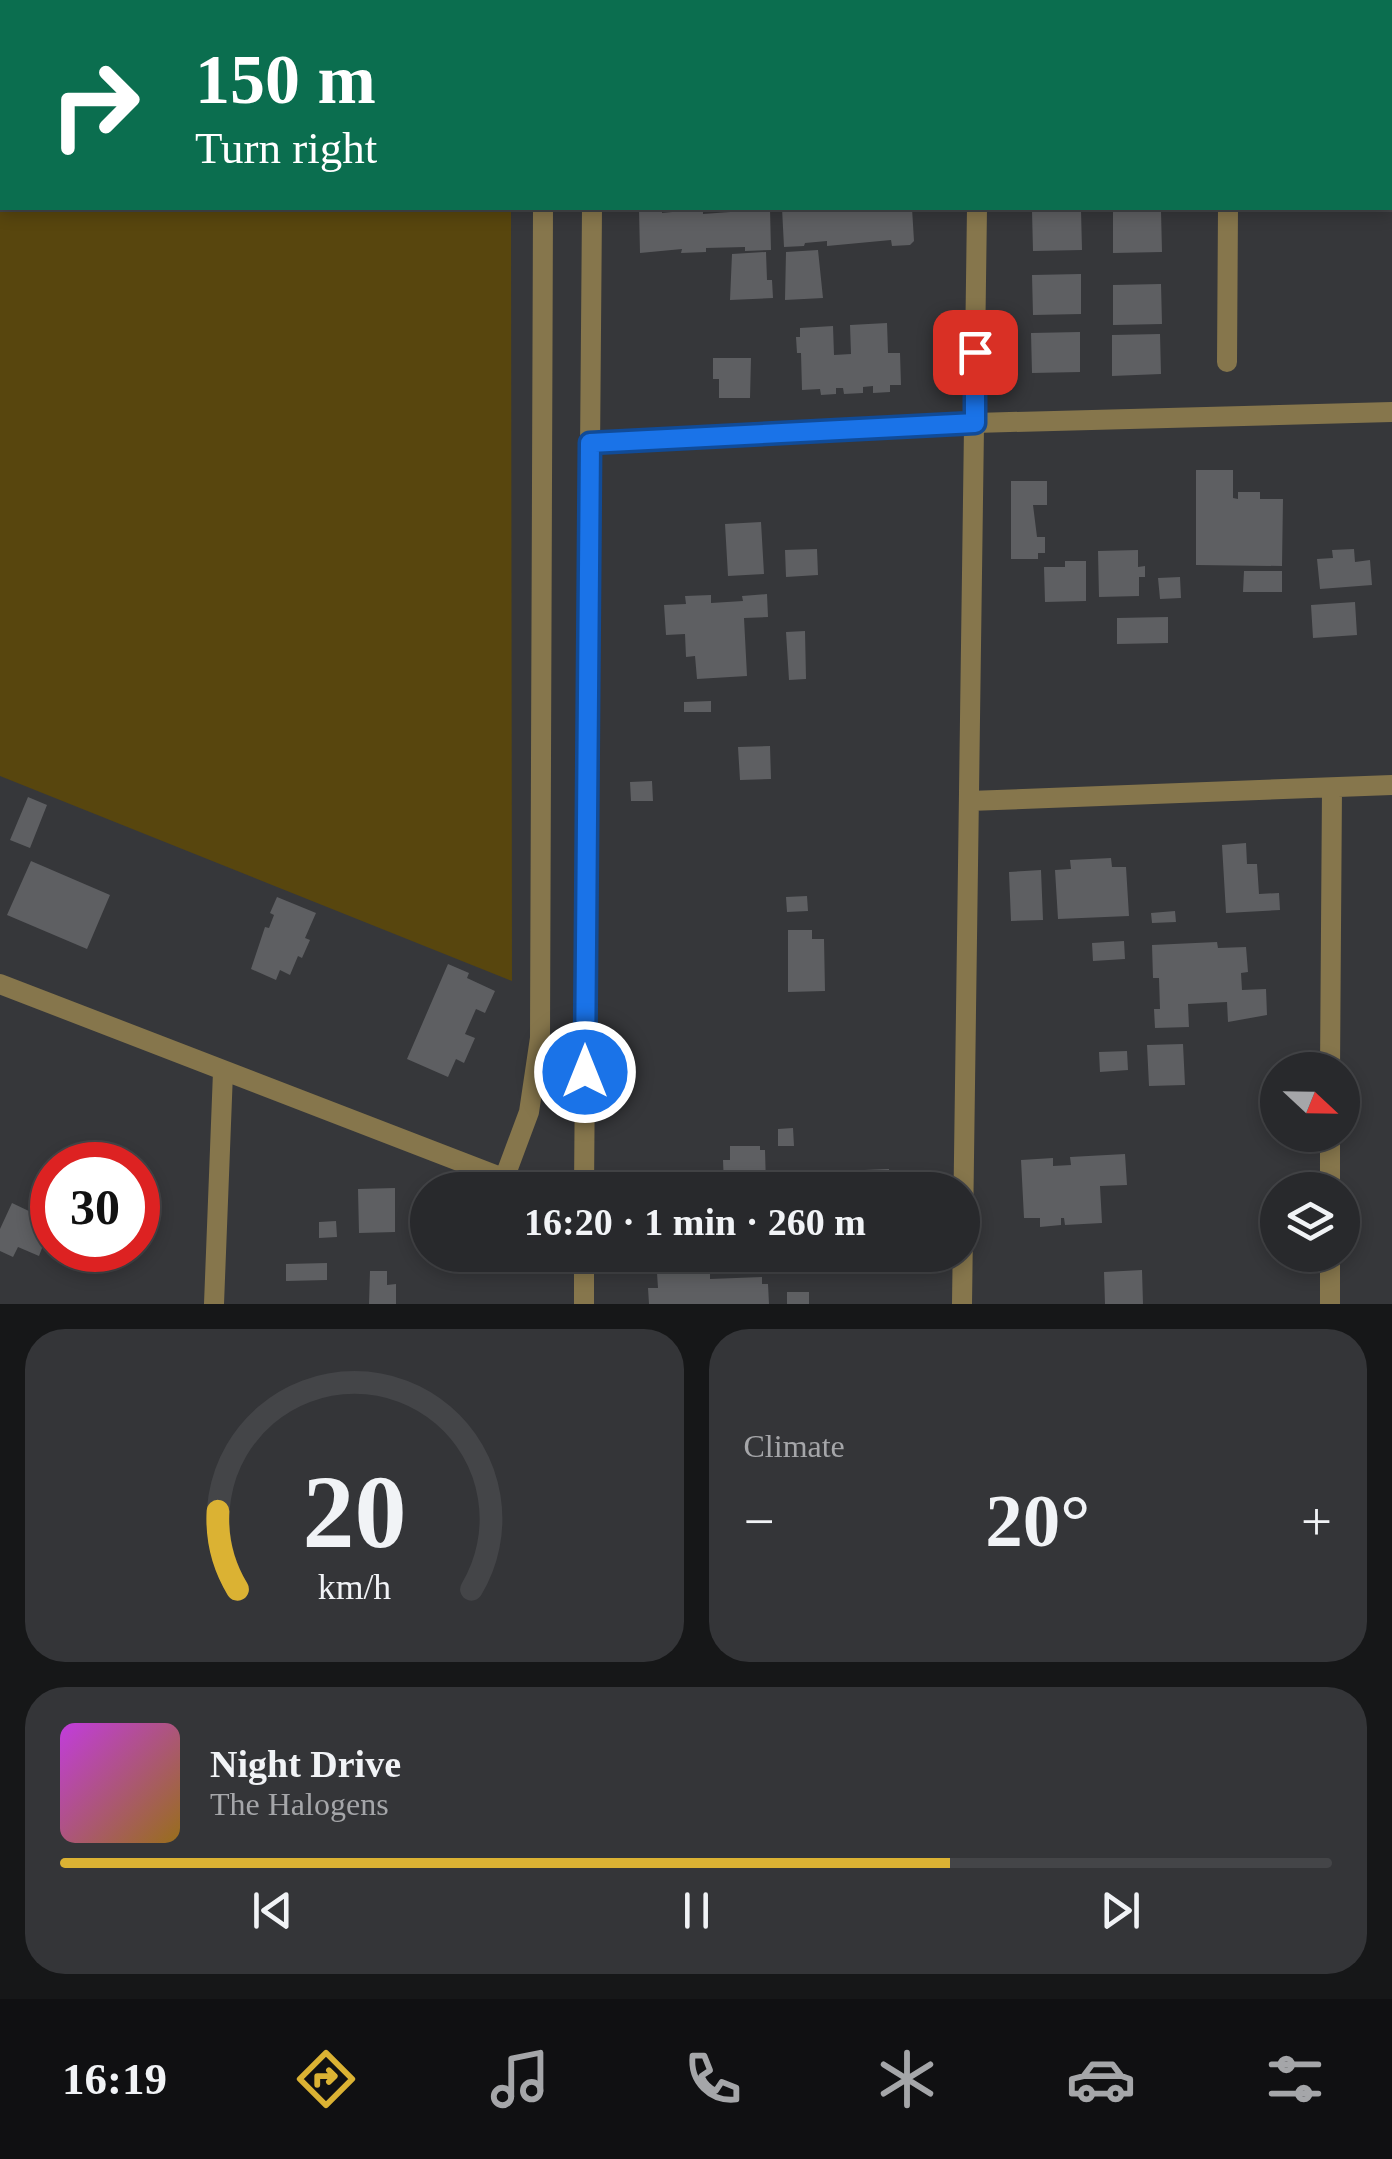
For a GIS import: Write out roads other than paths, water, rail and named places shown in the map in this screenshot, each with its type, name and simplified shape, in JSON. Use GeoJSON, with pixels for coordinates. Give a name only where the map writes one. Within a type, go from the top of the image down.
{"type":"FeatureCollection","features":[{"type":"Feature","properties":{"kind":"street"},"geometry":{"type":"LineString","coordinates":[[507,1172],[530,1112],[540,1020],[542,210]]}},
{"type":"Feature","properties":{"kind":"street"},"geometry":{"type":"LineString","coordinates":[[584,1172],[592,210]]}},
{"type":"Feature","properties":{"kind":"street"},"geometry":{"type":"LineString","coordinates":[[962,1304],[976,210]]}},
{"type":"Feature","properties":{"kind":"street"},"geometry":{"type":"LineString","coordinates":[[1227,362],[1228,210]]}},
{"type":"Feature","properties":{"kind":"street"},"geometry":{"type":"LineString","coordinates":[[590,443],[975,423],[1392,412]]}},
{"type":"Feature","properties":{"kind":"street"},"geometry":{"type":"LineString","coordinates":[[969,801],[1392,786]]}},
{"type":"Feature","properties":{"kind":"street"},"geometry":{"type":"LineString","coordinates":[[1330,1052],[1332,788]]}},
{"type":"Feature","properties":{"kind":"street"},"geometry":{"type":"LineString","coordinates":[[0,984],[486,1172]]}},
{"type":"Feature","properties":{"kind":"street"},"geometry":{"type":"LineString","coordinates":[[214,1304],[223,1072]]}},
{"type":"Feature","properties":{"kind":"street"},"geometry":{"type":"LineString","coordinates":[[584,1272],[584,1304]]}},
{"type":"Feature","properties":{"kind":"street"},"geometry":{"type":"LineString","coordinates":[[1330,1272],[1330,1304]]}}]}
